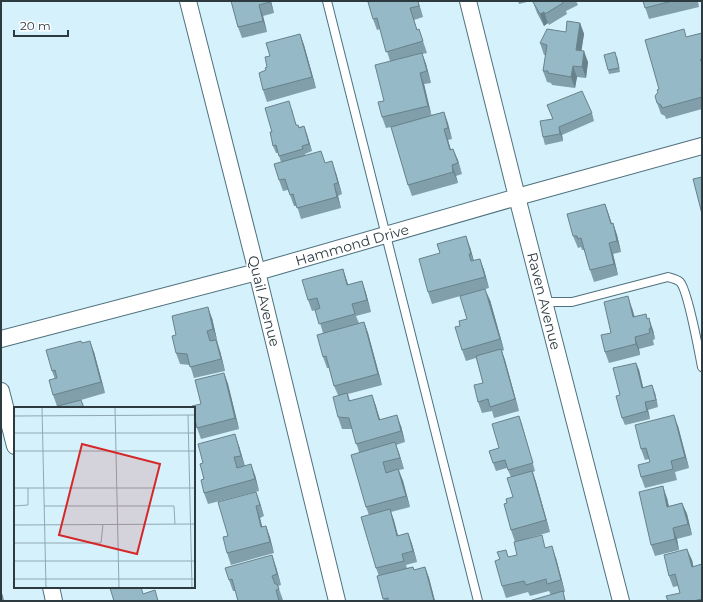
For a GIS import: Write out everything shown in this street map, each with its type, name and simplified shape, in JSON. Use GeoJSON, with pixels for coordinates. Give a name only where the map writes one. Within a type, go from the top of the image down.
{"type":"FeatureCollection","features":[{"type":"Feature","properties":{"kind":"street","name":"Quail Avenue"},"geometry":{"type":"LineString","coordinates":[[188,1],[257,272],[337,601]]}},
{"type":"Feature","properties":{"kind":"street","name":"Raven Avenue"},"geometry":{"type":"LineString","coordinates":[[468,1],[621,601]]}},
{"type":"Feature","properties":{"kind":"street","name":"Hammond Drive"},"geometry":{"type":"LineString","coordinates":[[1,339],[257,272],[517,197],[702,146]]}},
{"type":"Feature","properties":{"kind":"street"},"geometry":{"type":"LineString","coordinates":[[1,390],[14,442]]}},
{"type":"Feature","properties":{"kind":"street"},"geometry":{"type":"LineString","coordinates":[[51,588],[54,601]]}},
{"type":"Feature","properties":{"kind":"lane"},"geometry":{"type":"LineString","coordinates":[[327,1],[478,601]]}},
{"type":"Feature","properties":{"kind":"lane"},"geometry":{"type":"LineString","coordinates":[[544,302],[572,302],[668,277],[675,279],[679,281],[685,294],[702,367]]}},
{"type":"Feature","properties":{"kind":"building"},"geometry":{"type":"Polygon","coordinates":[[[231,1],[270,2],[259,5],[263,21],[238,27],[231,1]]]}},
{"type":"Feature","properties":{"kind":"building"},"geometry":{"type":"Polygon","coordinates":[[[418,1],[419,6],[410,8],[417,30],[419,29],[423,41],[386,52],[377,18],[373,19],[368,2],[418,1]]]}},
{"type":"Feature","properties":{"kind":"building"},"geometry":{"type":"Polygon","coordinates":[[[562,1],[563,3],[545,14],[544,12],[540,14],[533,2],[562,1]]]}},
{"type":"Feature","properties":{"kind":"building"},"geometry":{"type":"Polygon","coordinates":[[[643,1],[672,1],[645,8],[643,1]]]}},
{"type":"Feature","properties":{"kind":"building"},"geometry":{"type":"Polygon","coordinates":[[[567,21],[580,23],[576,50],[584,51],[582,67],[573,66],[571,77],[543,71],[547,45],[540,43],[547,29],[566,32],[567,21]]]}},
{"type":"Feature","properties":{"kind":"building"},"geometry":{"type":"Polygon","coordinates":[[[684,29],[686,37],[702,33],[702,59],[700,60],[702,61],[702,97],[662,108],[661,105],[657,103],[655,96],[658,92],[657,90],[659,89],[645,40],[684,29]]]}},
{"type":"Feature","properties":{"kind":"building"},"geometry":{"type":"Polygon","coordinates":[[[300,34],[312,77],[263,90],[259,73],[266,70],[265,68],[267,67],[265,57],[270,56],[266,43],[300,34]]]}},
{"type":"Feature","properties":{"kind":"building"},"geometry":{"type":"Polygon","coordinates":[[[615,52],[619,68],[608,70],[604,55],[615,52]]]}},
{"type":"Feature","properties":{"kind":"building"},"geometry":{"type":"Polygon","coordinates":[[[422,53],[427,71],[420,73],[428,106],[382,117],[378,102],[384,101],[375,65],[422,53]]]}},
{"type":"Feature","properties":{"kind":"building"},"geometry":{"type":"Polygon","coordinates":[[[582,91],[592,113],[559,127],[560,134],[543,137],[540,121],[553,119],[547,105],[582,91]]]}},
{"type":"Feature","properties":{"kind":"building"},"geometry":{"type":"Polygon","coordinates":[[[289,101],[296,125],[298,125],[299,128],[304,126],[309,144],[302,146],[303,149],[279,156],[276,145],[273,146],[270,132],[272,132],[265,108],[289,101]]]}},
{"type":"Feature","properties":{"kind":"building"},"geometry":{"type":"Polygon","coordinates":[[[444,112],[448,128],[444,129],[450,150],[453,149],[458,163],[452,165],[453,172],[408,185],[391,127],[444,112]]]}},
{"type":"Feature","properties":{"kind":"building"},"geometry":{"type":"Polygon","coordinates":[[[321,151],[325,163],[332,161],[338,183],[334,184],[337,197],[297,208],[293,194],[290,195],[285,179],[279,180],[274,164],[321,151]]]}},
{"type":"Feature","properties":{"kind":"building"},"geometry":{"type":"Polygon","coordinates":[[[702,177],[702,214],[693,179],[702,177]]]}},
{"type":"Feature","properties":{"kind":"building"},"geometry":{"type":"Polygon","coordinates":[[[605,204],[611,224],[613,223],[617,241],[609,243],[614,264],[590,270],[581,238],[578,239],[577,236],[573,236],[567,214],[605,204]]]}},
{"type":"Feature","properties":{"kind":"building"},"geometry":{"type":"Polygon","coordinates":[[[466,236],[471,254],[469,254],[471,261],[480,259],[485,277],[428,292],[419,259],[440,253],[437,244],[466,236]]]}},
{"type":"Feature","properties":{"kind":"building"},"geometry":{"type":"Polygon","coordinates":[[[343,269],[347,285],[362,281],[367,300],[352,304],[355,314],[319,324],[315,310],[320,308],[317,298],[308,300],[302,280],[343,269]]]}},
{"type":"Feature","properties":{"kind":"building"},"geometry":{"type":"Polygon","coordinates":[[[485,289],[500,339],[462,350],[455,327],[460,326],[459,321],[467,319],[460,296],[485,289]]]}},
{"type":"Feature","properties":{"kind":"building"},"geometry":{"type":"Polygon","coordinates":[[[628,296],[633,317],[646,314],[647,319],[649,318],[651,328],[649,329],[650,333],[635,337],[636,344],[605,352],[601,335],[611,333],[604,302],[628,296]]]}},
{"type":"Feature","properties":{"kind":"building"},"geometry":{"type":"Polygon","coordinates":[[[208,307],[213,329],[207,331],[210,341],[216,340],[221,359],[190,367],[187,354],[176,353],[172,336],[176,335],[172,316],[208,307]]]}},
{"type":"Feature","properties":{"kind":"building"},"geometry":{"type":"Polygon","coordinates":[[[364,322],[378,374],[334,386],[326,356],[323,357],[317,335],[364,322]]]}},
{"type":"Feature","properties":{"kind":"building"},"geometry":{"type":"Polygon","coordinates":[[[81,341],[82,343],[90,341],[101,382],[53,395],[49,380],[57,378],[55,370],[52,371],[46,350],[81,341]]]}},
{"type":"Feature","properties":{"kind":"building"},"geometry":{"type":"Polygon","coordinates":[[[501,349],[515,399],[490,407],[488,399],[478,402],[474,385],[483,383],[476,356],[501,349]]]}},
{"type":"Feature","properties":{"kind":"building"},"geometry":{"type":"Polygon","coordinates":[[[636,363],[642,388],[652,385],[656,400],[645,402],[647,411],[622,418],[616,396],[620,395],[613,368],[636,363]]]}},
{"type":"Feature","properties":{"kind":"building"},"geometry":{"type":"Polygon","coordinates":[[[224,373],[235,418],[197,428],[195,407],[192,406],[201,404],[195,380],[224,373]]]}},
{"type":"Feature","properties":{"kind":"building"},"geometry":{"type":"Polygon","coordinates":[[[347,393],[349,401],[372,395],[379,420],[397,415],[401,431],[356,444],[349,418],[338,417],[333,397],[347,393]]]}},
{"type":"Feature","properties":{"kind":"building"},"geometry":{"type":"Polygon","coordinates":[[[81,400],[84,407],[54,407],[81,400]]]}},
{"type":"Feature","properties":{"kind":"building"},"geometry":{"type":"Polygon","coordinates":[[[674,415],[685,457],[671,461],[673,469],[641,477],[638,465],[650,462],[646,448],[641,449],[635,425],[674,415]]]}},
{"type":"Feature","properties":{"kind":"building"},"geometry":{"type":"Polygon","coordinates":[[[519,416],[533,463],[508,470],[505,460],[493,463],[489,451],[499,448],[492,424],[519,416]]]}},
{"type":"Feature","properties":{"kind":"building"},"geometry":{"type":"Polygon","coordinates":[[[235,434],[241,456],[234,457],[237,468],[251,464],[255,479],[204,493],[201,480],[204,479],[200,464],[203,463],[198,444],[235,434]]]}},
{"type":"Feature","properties":{"kind":"building"},"geometry":{"type":"Polygon","coordinates":[[[395,442],[400,458],[383,462],[386,473],[398,469],[406,496],[366,507],[351,455],[395,442]]]}},
{"type":"Feature","properties":{"kind":"building"},"geometry":{"type":"Polygon","coordinates":[[[532,471],[546,520],[511,530],[504,504],[507,503],[506,499],[513,497],[507,478],[532,471]]]}},
{"type":"Feature","properties":{"kind":"building"},"geometry":{"type":"Polygon","coordinates":[[[663,486],[667,507],[682,503],[688,524],[673,528],[675,539],[651,545],[639,492],[663,486]]]}},
{"type":"Feature","properties":{"kind":"building"},"geometry":{"type":"Polygon","coordinates":[[[256,492],[260,505],[256,506],[261,527],[266,526],[270,542],[227,553],[223,537],[228,536],[218,502],[256,492]]]}},
{"type":"Feature","properties":{"kind":"building"},"geometry":{"type":"Polygon","coordinates":[[[390,509],[397,536],[408,533],[413,551],[402,554],[404,561],[376,568],[361,517],[390,509]]]}},
{"type":"Feature","properties":{"kind":"building"},"geometry":{"type":"Polygon","coordinates":[[[542,535],[545,548],[552,546],[561,580],[547,584],[546,579],[526,585],[524,581],[502,586],[495,561],[500,559],[497,552],[506,550],[508,557],[517,555],[514,542],[542,535]]]}},
{"type":"Feature","properties":{"kind":"building"},"geometry":{"type":"Polygon","coordinates":[[[687,549],[692,567],[702,564],[702,599],[693,601],[668,601],[666,596],[680,593],[675,574],[669,576],[664,555],[687,549]]]}},
{"type":"Feature","properties":{"kind":"building"},"geometry":{"type":"Polygon","coordinates":[[[272,555],[277,574],[272,576],[279,589],[276,590],[279,601],[238,601],[232,579],[229,580],[225,568],[272,555]]]}},
{"type":"Feature","properties":{"kind":"building"},"geometry":{"type":"Polygon","coordinates":[[[413,567],[414,570],[425,567],[434,601],[388,601],[388,598],[383,599],[377,576],[413,567]]]}},
{"type":"Feature","properties":{"kind":"building"},"geometry":{"type":"Polygon","coordinates":[[[110,588],[141,588],[143,594],[155,590],[158,601],[114,601],[110,588]]]}},
{"type":"Feature","properties":{"kind":"building"},"geometry":{"type":"Polygon","coordinates":[[[563,591],[565,601],[529,601],[563,591]]]}}]}
